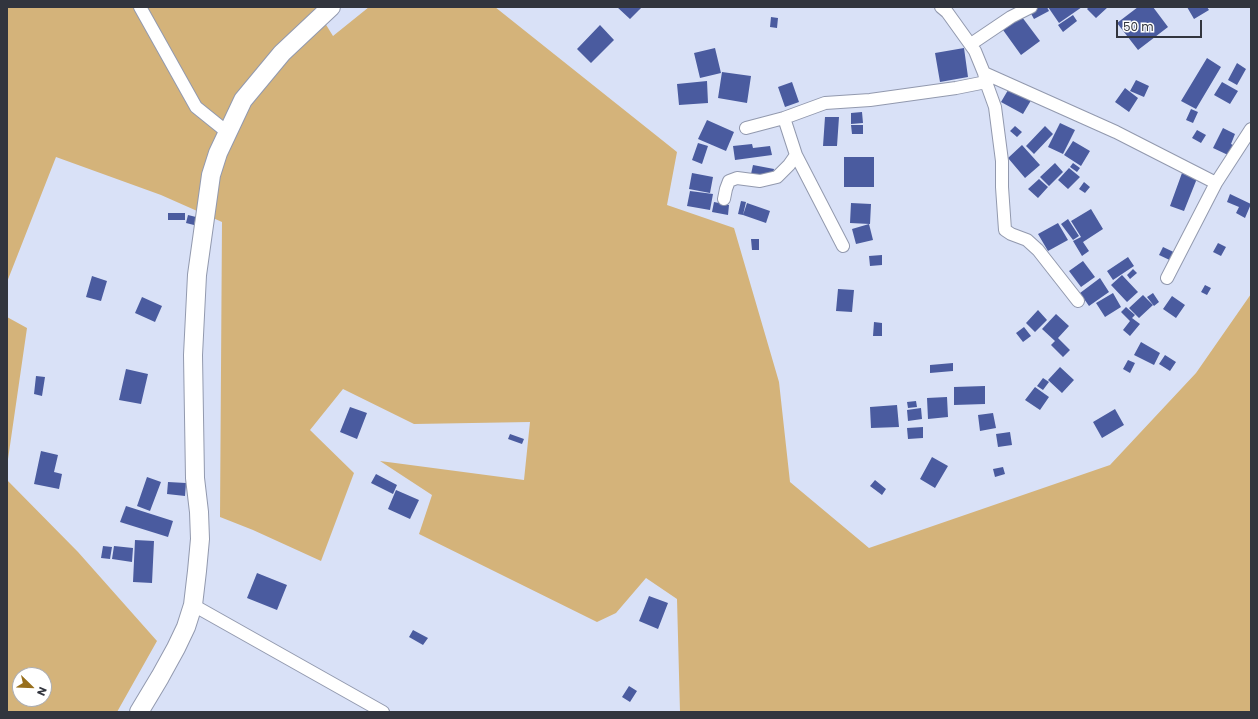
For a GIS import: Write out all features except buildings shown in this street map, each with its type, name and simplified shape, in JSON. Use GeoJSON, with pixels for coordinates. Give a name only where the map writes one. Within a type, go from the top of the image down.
{"type":"FeatureCollection","features":[{"type":"Feature","properties":{"kind":"street"},"geometry":{"type":"LineString","coordinates":[[140,7],[196,107],[227,132]]}},
{"type":"Feature","properties":{"kind":"street"},"geometry":{"type":"LineString","coordinates":[[139,712],[176,648],[186,627],[193,605],[200,539],[199,512],[195,478],[194,356],[197,275],[211,175],[218,153],[243,100],[282,53],[331,7]]}},
{"type":"Feature","properties":{"kind":"street"},"geometry":{"type":"LineString","coordinates":[[941,7],[947,12],[975,51],[994,107],[1002,161],[1005,230],[1027,240],[1038,250],[1078,301]]}},
{"type":"Feature","properties":{"kind":"street"},"geometry":{"type":"LineString","coordinates":[[971,44],[1011,17],[1031,7]]}},
{"type":"Feature","properties":{"kind":"street"},"geometry":{"type":"LineString","coordinates":[[746,128],[784,118],[825,103],[870,100],[956,88],[985,78],[1116,132],[1216,183]]}},
{"type":"Feature","properties":{"kind":"street"},"geometry":{"type":"LineString","coordinates":[[784,118],[796,155],[843,246]]}},
{"type":"Feature","properties":{"kind":"street"},"geometry":{"type":"LineString","coordinates":[[1167,278],[1216,183],[1251,129]]}},
{"type":"Feature","properties":{"kind":"street"},"geometry":{"type":"LineString","coordinates":[[724,199],[729,181],[737,178],[760,181],[777,177],[789,165],[796,155]]}},
{"type":"Feature","properties":{"kind":"street"},"geometry":{"type":"LineString","coordinates":[[193,605],[383,712]]}},
{"type":"Feature","properties":{"kind":"shaded area"},"geometry":{"type":"Polygon","coordinates":[[[7,7],[315,7],[333,36],[369,7],[495,7],[677,152],[667,205],[734,228],[779,382],[790,482],[869,548],[1110,465],[1196,373],[1251,294],[1251,712],[680,712],[677,599],[646,578],[616,613],[597,622],[419,534],[432,495],[380,461],[524,480],[530,422],[414,424],[343,389],[310,430],[354,473],[321,561],[253,530],[220,517],[222,222],[161,195],[56,157],[7,282],[7,7]]]}},
{"type":"Feature","properties":{"kind":"shaded area"},"geometry":{"type":"Polygon","coordinates":[[[7,317],[27,328],[7,466],[7,317]]]}},
{"type":"Feature","properties":{"kind":"shaded area"},"geometry":{"type":"Polygon","coordinates":[[[7,480],[78,552],[157,641],[117,712],[7,712],[7,480]]]}}]}
